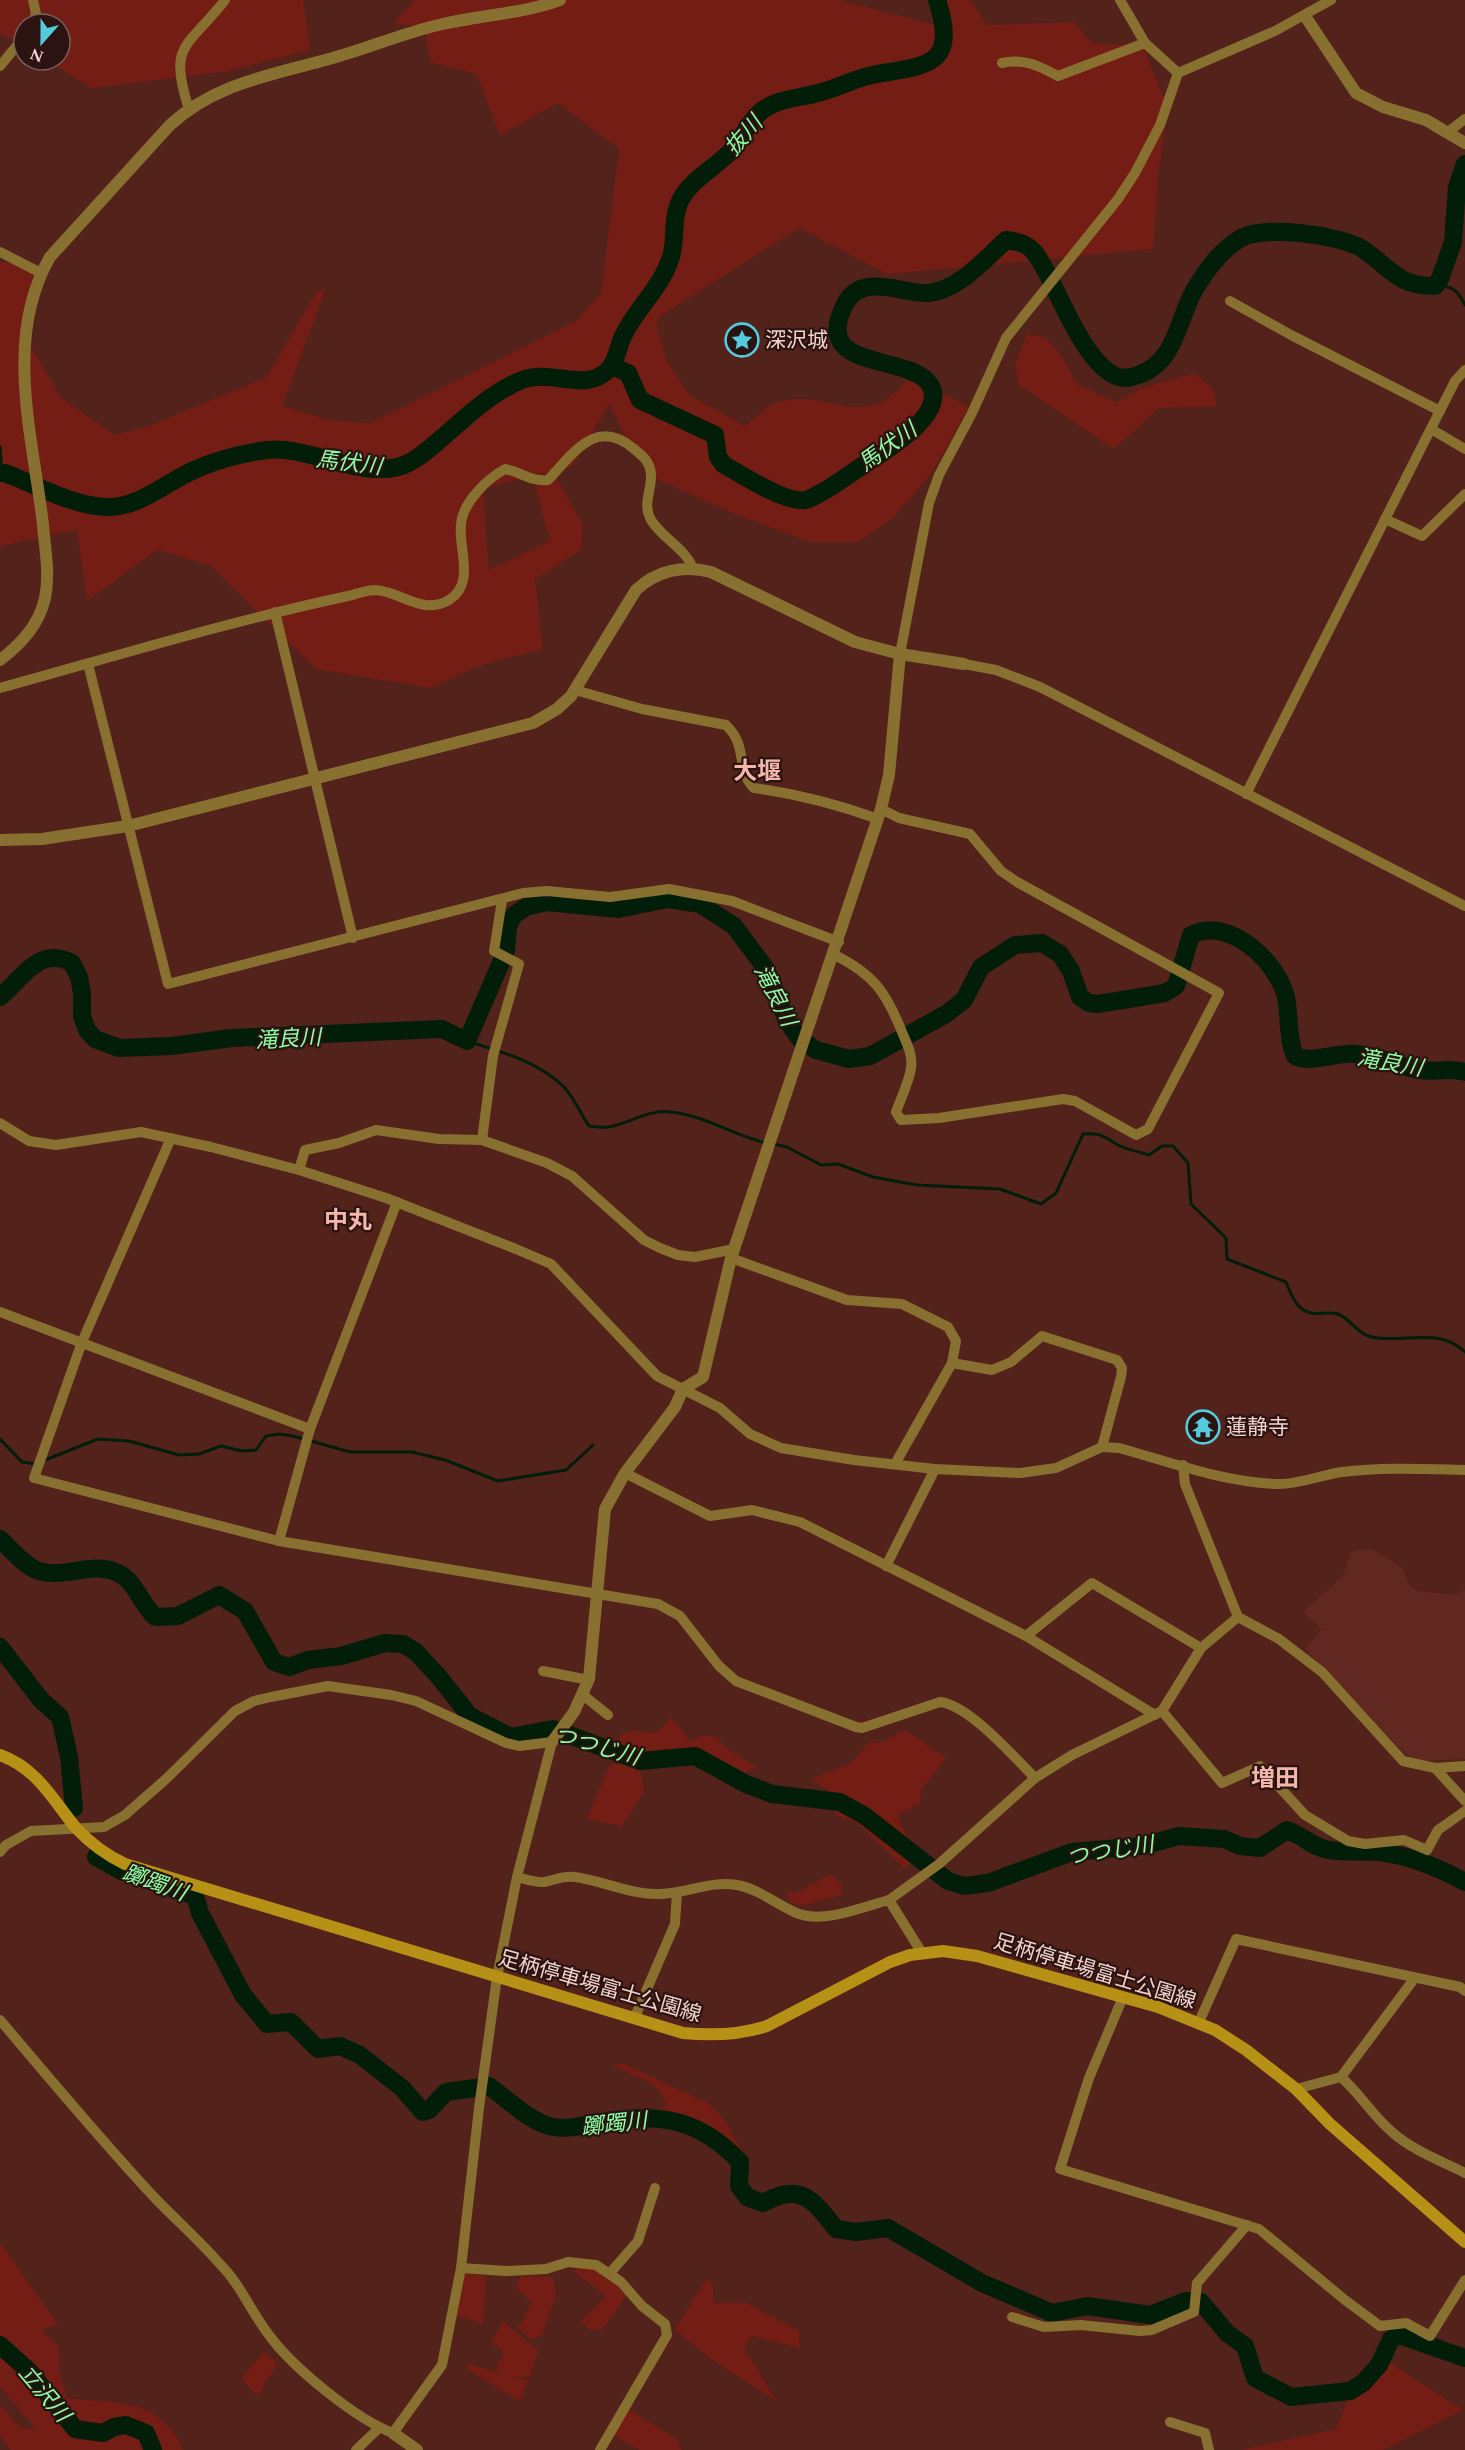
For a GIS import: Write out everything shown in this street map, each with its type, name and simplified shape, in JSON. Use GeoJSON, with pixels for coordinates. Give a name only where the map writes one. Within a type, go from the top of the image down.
{"type":"FeatureCollection","features":[{"type":"Feature","properties":{"kind":"main road","name":"足柄停車場富士公園線"},"geometry":{"type":"LineString","coordinates":[[0,1755],[14,1760],[36,1776],[77,1829],[108,1856],[141,1870],[683,2033],[705,2036],[743,2033],[767,2026],[890,1962],[922,1953],[943,1952],[977,1956],[1123,1997],[1199,2022],[1246,2050],[1296,2089],[1339,2132],[1465,2242]]}},
{"type":"Feature","properties":{"kind":"street"},"geometry":{"type":"LineString","coordinates":[[189,110],[179,80],[181,52],[225,0]]}},
{"type":"Feature","properties":{"kind":"street"},"geometry":{"type":"LineString","coordinates":[[0,660],[25,638],[40,614],[44,599],[46,561],[40,501],[30,441],[24,333],[41,273],[50,257],[93,207],[170,125],[189,110],[258,76],[329,59],[440,24],[560,0]]}},
{"type":"Feature","properties":{"kind":"street"},"geometry":{"type":"LineString","coordinates":[[1120,0],[1145,43],[1178,74]]}},
{"type":"Feature","properties":{"kind":"street"},"geometry":{"type":"LineString","coordinates":[[393,2433],[442,2365],[461,2268],[497,1977],[517,1877],[557,1735],[583,1695],[589,1680],[605,1509],[625,1473],[675,1407],[683,1389],[703,1377],[733,1254],[880,814],[889,775],[900,654],[929,503],[939,475],[972,413],[1006,338],[1118,199],[1135,173],[1160,125],[1178,74],[1305,16],[1331,0]]}},
{"type":"Feature","properties":{"kind":"street"},"geometry":{"type":"LineString","coordinates":[[1305,16],[1356,93],[1383,107],[1426,120],[1465,143]]}},
{"type":"Feature","properties":{"kind":"street"},"geometry":{"type":"LineString","coordinates":[[1002,63],[1017,60],[1030,63],[1058,76],[1145,43]]}},
{"type":"Feature","properties":{"kind":"street"},"geometry":{"type":"LineString","coordinates":[[0,66],[12,52]]}},
{"type":"Feature","properties":{"kind":"street"},"geometry":{"type":"LineString","coordinates":[[1448,132],[1465,119]]}},
{"type":"Feature","properties":{"kind":"street"},"geometry":{"type":"LineString","coordinates":[[0,252],[41,273]]}},
{"type":"Feature","properties":{"kind":"street"},"geometry":{"type":"LineString","coordinates":[[1230,301],[1291,335],[1440,411]]}},
{"type":"Feature","properties":{"kind":"street"},"geometry":{"type":"LineString","coordinates":[[1246,794],[1455,381],[1465,370]]}},
{"type":"Feature","properties":{"kind":"street"},"geometry":{"type":"LineString","coordinates":[[1431,429],[1465,449]]}},
{"type":"Feature","properties":{"kind":"street"},"geometry":{"type":"LineString","coordinates":[[0,688],[274,612],[375,590],[425,606],[449,600],[457,594],[465,570],[461,526],[463,513],[492,476],[505,469],[516,471],[534,482],[548,480],[586,440],[602,435],[629,444],[648,460],[651,475],[646,503],[650,519],[687,554],[693,568]]}},
{"type":"Feature","properties":{"kind":"street"},"geometry":{"type":"LineString","coordinates":[[1385,519],[1422,536],[1465,494]]}},
{"type":"Feature","properties":{"kind":"street"},"geometry":{"type":"LineString","coordinates":[[0,840],[63,836],[128,826],[519,728],[544,718],[557,709],[575,690],[636,590],[657,575],[673,569],[693,568],[728,579],[855,642],[900,654],[996,669],[1040,687],[1465,906]]}},
{"type":"Feature","properties":{"kind":"street"},"geometry":{"type":"LineString","coordinates":[[274,612],[353,938]]}},
{"type":"Feature","properties":{"kind":"street"},"geometry":{"type":"LineString","coordinates":[[88,664],[168,984],[523,893],[547,891],[610,897],[669,889],[732,901],[837,948],[880,987],[911,1054],[911,1069],[896,1112],[901,1120],[939,1118],[1063,1099],[1075,1101],[1136,1135],[1143,1134],[1148,1129],[1219,993],[1017,882],[1001,871],[970,834],[811,796],[754,788],[744,774],[740,741],[726,725],[615,703],[575,690]]}},
{"type":"Feature","properties":{"kind":"street"},"geometry":{"type":"LineString","coordinates":[[482,1140],[495,1048],[519,964],[494,951],[502,900]]}},
{"type":"Feature","properties":{"kind":"street"},"geometry":{"type":"LineString","coordinates":[[0,1125],[29,1141],[56,1145],[141,1132],[299,1170],[397,1202],[551,1264],[651,1370],[720,1408],[756,1438],[781,1448],[854,1460],[935,1469],[1034,1472],[1056,1468],[1102,1447],[1119,1448],[1257,1482],[1280,1484],[1341,1472],[1390,1469],[1465,1470]]}},
{"type":"Feature","properties":{"kind":"street"},"geometry":{"type":"LineString","coordinates":[[299,1170],[305,1150],[339,1143],[376,1130],[439,1139],[482,1140],[547,1163],[572,1176],[644,1240],[660,1248],[678,1255],[695,1257],[733,1254],[823,1293],[867,1302],[902,1304],[917,1311],[948,1327],[956,1341],[952,1363],[895,1464]]}},
{"type":"Feature","properties":{"kind":"street"},"geometry":{"type":"LineString","coordinates":[[171,1138],[82,1341],[34,1478],[279,1541],[598,1596],[657,1604],[680,1616],[719,1666],[736,1681],[862,1728],[940,1702],[947,1703],[982,1726],[1035,1778]]}},
{"type":"Feature","properties":{"kind":"street"},"geometry":{"type":"LineString","coordinates":[[279,1541],[310,1429],[397,1202]]}},
{"type":"Feature","properties":{"kind":"street"},"geometry":{"type":"LineString","coordinates":[[0,1312],[82,1341],[310,1429]]}},
{"type":"Feature","properties":{"kind":"street"},"geometry":{"type":"LineString","coordinates":[[952,1363],[992,1370],[1011,1362],[1042,1336],[1117,1360],[1122,1368],[1121,1377],[1102,1447]]}},
{"type":"Feature","properties":{"kind":"street"},"geometry":{"type":"LineString","coordinates":[[1183,1465],[1185,1484],[1238,1617],[1279,1639],[1322,1672],[1403,1761],[1435,1768],[1465,1766]]}},
{"type":"Feature","properties":{"kind":"street"},"geometry":{"type":"LineString","coordinates":[[886,1566],[935,1469]]}},
{"type":"Feature","properties":{"kind":"street"},"geometry":{"type":"LineString","coordinates":[[625,1473],[710,1516],[752,1510],[800,1522],[1026,1636],[1158,1713],[1222,1783],[1260,1766],[1305,1815],[1348,1841],[1365,1844],[1404,1840],[1426,1850],[1438,1830],[1465,1811]]}},
{"type":"Feature","properties":{"kind":"street"},"geometry":{"type":"LineString","coordinates":[[1026,1636],[1092,1583],[1201,1648]]}},
{"type":"Feature","properties":{"kind":"street"},"geometry":{"type":"LineString","coordinates":[[517,1877],[543,1883],[564,1876],[600,1881],[641,1893],[676,1892],[706,1885],[737,1884],[799,1914],[811,1917],[825,1916],[889,1900],[939,1863],[1035,1778],[1072,1755],[1158,1713],[1201,1648],[1238,1617]]}},
{"type":"Feature","properties":{"kind":"street"},"geometry":{"type":"LineString","coordinates":[[543,1671],[589,1680]]}},
{"type":"Feature","properties":{"kind":"street"},"geometry":{"type":"LineString","coordinates":[[0,1852],[6,1845],[31,1831],[43,1828],[104,1827],[125,1815],[166,1779],[235,1711],[254,1701],[328,1686],[416,1701],[506,1743],[519,1746],[557,1735]]}},
{"type":"Feature","properties":{"kind":"street"},"geometry":{"type":"LineString","coordinates":[[583,1695],[608,1715]]}},
{"type":"Feature","properties":{"kind":"street"},"geometry":{"type":"LineString","coordinates":[[1435,1768],[1465,1802]]}},
{"type":"Feature","properties":{"kind":"street"},"geometry":{"type":"LineString","coordinates":[[634,2019],[675,1924],[676,1892]]}},
{"type":"Feature","properties":{"kind":"street"},"geometry":{"type":"LineString","coordinates":[[889,1900],[922,1953]]}},
{"type":"Feature","properties":{"kind":"street"},"geometry":{"type":"LineString","coordinates":[[1199,2022],[1236,1939],[1414,1979],[1460,1987],[1465,1991]]}},
{"type":"Feature","properties":{"kind":"street"},"geometry":{"type":"LineString","coordinates":[[1296,2089],[1341,2078],[1414,1979]]}},
{"type":"Feature","properties":{"kind":"street"},"geometry":{"type":"LineString","coordinates":[[1123,1997],[1089,2078],[1060,2169],[1259,2229],[1380,2326],[1406,2323],[1430,2336],[1465,2280]]}},
{"type":"Feature","properties":{"kind":"street"},"geometry":{"type":"LineString","coordinates":[[0,2020],[154,2197],[222,2265],[238,2285],[268,2334],[286,2356],[318,2384],[379,2428],[393,2433],[417,2450]]}},
{"type":"Feature","properties":{"kind":"street"},"geometry":{"type":"LineString","coordinates":[[1341,2078],[1360,2094],[1392,2132],[1409,2144],[1465,2173]]}},
{"type":"Feature","properties":{"kind":"street"},"geometry":{"type":"LineString","coordinates":[[610,2273],[638,2241],[655,2188]]}},
{"type":"Feature","properties":{"kind":"street"},"geometry":{"type":"LineString","coordinates":[[1012,2317],[1044,2327],[1081,2325],[1140,2331],[1152,2330],[1194,2313],[1197,2283],[1247,2225]]}},
{"type":"Feature","properties":{"kind":"street"},"geometry":{"type":"LineString","coordinates":[[461,2268],[546,2269],[568,2262],[596,2265],[610,2273],[642,2306],[665,2324],[668,2335],[600,2450]]}},
{"type":"Feature","properties":{"kind":"street"},"geometry":{"type":"LineString","coordinates":[[1170,2422],[1205,2433],[1209,2450]]}},
{"type":"Feature","properties":{"kind":"street"},"geometry":{"type":"LineString","coordinates":[[356,2450],[379,2428]]}},
{"type":"Feature","properties":{"kind":"shaded area"},"geometry":{"type":"Polygon","coordinates":[[[0,0],[303,0],[310,50],[223,72],[92,88],[66,72],[72,72],[72,12],[12,12],[12,40],[0,33],[0,0]]]}},
{"type":"Feature","properties":{"kind":"shaded area"},"geometry":{"type":"Polygon","coordinates":[[[414,0],[839,0],[941,26],[936,0],[971,0],[987,25],[1074,22],[1093,44],[1142,45],[1167,105],[1158,178],[1153,249],[887,274],[799,228],[659,317],[656,323],[666,359],[689,395],[745,426],[765,409],[778,402],[797,399],[814,400],[861,407],[875,405],[890,397],[906,381],[930,387],[969,407],[931,474],[893,518],[858,542],[810,542],[725,510],[657,479],[629,444],[609,404],[573,466],[483,488],[489,570],[550,541],[534,481],[556,477],[583,525],[581,550],[535,579],[543,649],[475,667],[431,688],[316,669],[211,566],[157,550],[87,601],[77,530],[0,546],[0,262],[38,266],[24,334],[61,398],[115,435],[149,426],[267,377],[316,292],[326,288],[282,406],[329,420],[371,423],[576,321],[601,293],[619,149],[558,103],[500,135],[476,74],[430,62],[424,26],[393,24],[414,0]]]}},
{"type":"Feature","properties":{"kind":"shaded area"},"geometry":{"type":"Polygon","coordinates":[[[1027,334],[1046,338],[1061,355],[1077,384],[1116,402],[1143,388],[1195,373],[1214,390],[1217,406],[1159,408],[1114,449],[1019,385],[1015,365],[1027,334]]]}},
{"type":"Feature","properties":{"kind":"shaded area"},"geometry":{"type":"Polygon","coordinates":[[[1371,1549],[1402,1567],[1409,1585],[1417,1591],[1454,1595],[1465,1590],[1465,1759],[1420,1761],[1404,1753],[1305,1649],[1322,1629],[1303,1612],[1342,1577],[1352,1551],[1371,1549]]]}},
{"type":"Feature","properties":{"kind":"shaded area"},"geometry":{"type":"Polygon","coordinates":[[[671,1717],[690,1741],[705,1736],[714,1736],[735,1754],[758,1767],[742,1774],[680,1759],[644,1763],[614,1746],[626,1732],[656,1733],[671,1717]]]}},
{"type":"Feature","properties":{"kind":"shaded area"},"geometry":{"type":"Polygon","coordinates":[[[905,1730],[946,1758],[921,1790],[920,1803],[897,1815],[908,1838],[927,1853],[904,1868],[857,1823],[836,1815],[827,1789],[812,1779],[852,1762],[869,1742],[880,1743],[905,1730]]]}},
{"type":"Feature","properties":{"kind":"shaded area"},"geometry":{"type":"Polygon","coordinates":[[[611,1763],[640,1767],[644,1792],[622,1826],[586,1819],[611,1763]]]}},
{"type":"Feature","properties":{"kind":"shaded area"},"geometry":{"type":"Polygon","coordinates":[[[831,1874],[842,1884],[841,1895],[801,1906],[789,1902],[786,1892],[796,1893],[831,1874]]]}},
{"type":"Feature","properties":{"kind":"shaded area"},"geometry":{"type":"Polygon","coordinates":[[[624,2064],[710,2104],[726,2122],[752,2169],[662,2112],[666,2102],[653,2084],[612,2065],[624,2064]]]}},
{"type":"Feature","properties":{"kind":"shaded area"},"geometry":{"type":"Polygon","coordinates":[[[0,2243],[58,2324],[41,2330],[59,2347],[59,2370],[67,2398],[119,2403],[149,2411],[162,2420],[183,2450],[10,2450],[0,2435],[0,2405],[21,2428],[36,2429],[0,2387],[0,2243]]]}},
{"type":"Feature","properties":{"kind":"shaded area"},"geometry":{"type":"Polygon","coordinates":[[[586,2263],[628,2293],[602,2330],[590,2330],[581,2321],[606,2296],[573,2271],[586,2263]]]}},
{"type":"Feature","properties":{"kind":"shaded area"},"geometry":{"type":"Polygon","coordinates":[[[463,2273],[486,2276],[483,2324],[455,2315],[463,2273]]]}},
{"type":"Feature","properties":{"kind":"shaded area"},"geometry":{"type":"Polygon","coordinates":[[[520,2276],[553,2277],[556,2296],[542,2335],[531,2340],[518,2328],[532,2302],[516,2288],[520,2276]]]}},
{"type":"Feature","properties":{"kind":"shaded area"},"geometry":{"type":"Polygon","coordinates":[[[707,2278],[713,2286],[713,2303],[746,2303],[799,2331],[800,2348],[753,2336],[744,2347],[776,2401],[711,2359],[675,2330],[707,2278]]]}},
{"type":"Feature","properties":{"kind":"shaded area"},"geometry":{"type":"Polygon","coordinates":[[[503,2321],[538,2351],[530,2376],[514,2379],[528,2380],[519,2401],[466,2368],[470,2364],[501,2373],[496,2369],[504,2352],[491,2343],[503,2321]]]}},
{"type":"Feature","properties":{"kind":"shaded area"},"geometry":{"type":"Polygon","coordinates":[[[264,2352],[277,2362],[262,2391],[255,2395],[242,2378],[264,2352]]]}},
{"type":"Feature","properties":{"kind":"shaded area"},"geometry":{"type":"Polygon","coordinates":[[[1382,2358],[1463,2410],[1383,2450],[1241,2450],[1336,2429],[1359,2372],[1382,2358]]]}},
{"type":"Feature","properties":{"kind":"shaded area"},"geometry":{"type":"Polygon","coordinates":[[[627,2408],[677,2439],[681,2450],[640,2450],[611,2434],[627,2408]]]}},
{"type":"Feature","properties":{"kind":"waterway","name":"馬伏川"},"geometry":{"type":"LineString","coordinates":[[0,473],[69,499],[108,507],[139,500],[186,474],[215,462],[267,450],[300,452],[354,466],[388,469],[415,460],[490,398],[522,380],[533,377],[590,380],[600,376],[612,365],[629,325],[663,276],[672,253],[678,205],[691,186],[729,153],[754,118],[771,105],[821,92],[865,77],[908,69],[933,59],[940,51],[944,39],[943,22],[937,0]]}},
{"type":"Feature","properties":{"kind":"waterway","name":"馬伏川"},"geometry":{"type":"LineString","coordinates":[[612,366],[628,373],[640,400],[715,435],[718,457],[723,464],[778,494],[801,500],[809,499],[835,485],[897,443],[923,419],[931,406],[933,393],[927,381],[915,373],[849,350],[840,340],[838,325],[845,304],[852,294],[872,287],[919,293],[940,290],[961,280],[1006,240],[1020,243],[1031,249],[1039,259],[1076,331],[1095,359],[1116,376],[1130,377],[1151,368],[1162,359],[1176,336],[1191,296],[1207,271],[1229,247],[1241,238],[1252,234],[1301,233],[1336,239],[1361,248],[1402,279],[1411,283],[1435,286],[1440,279],[1453,242],[1457,187],[1465,164]]}},
{"type":"Feature","properties":{"kind":"waterway"},"geometry":{"type":"LineString","coordinates":[[1435,286],[1454,289],[1465,305]]}},
{"type":"Feature","properties":{"kind":"waterway"},"geometry":{"type":"LineString","coordinates":[[0,447],[2,473]]}},
{"type":"Feature","properties":{"kind":"waterway","name":"滝良川"},"geometry":{"type":"LineString","coordinates":[[0,997],[32,966],[50,958],[72,963],[79,977],[82,1016],[87,1030],[95,1039],[119,1048],[172,1046],[231,1038],[442,1029],[467,1041],[506,951],[508,926],[514,915],[526,907],[546,902],[618,909],[668,899],[700,904],[734,926],[766,969],[787,1021],[800,1039],[816,1050],[849,1059],[870,1056],[946,1014],[964,1000],[981,967],[1015,945],[1042,943],[1060,954],[1071,971],[1080,997],[1089,1003],[1098,1004],[1165,993],[1176,986],[1191,935],[1206,931],[1221,932],[1235,937],[1249,945],[1273,969],[1286,997],[1291,1042],[1295,1056],[1309,1059],[1355,1054],[1379,1058],[1418,1070],[1465,1072]]}},
{"type":"Feature","properties":{"kind":"waterway"},"geometry":{"type":"LineString","coordinates":[[467,1041],[518,1058],[543,1070],[568,1091],[589,1126],[608,1127],[654,1113],[670,1112],[695,1117],[766,1143]]}},
{"type":"Feature","properties":{"kind":"waterway"},"geometry":{"type":"LineString","coordinates":[[773,1144],[787,1147],[821,1165],[838,1164],[873,1177],[917,1185],[1000,1189],[1041,1204],[1056,1193],[1083,1134],[1099,1135],[1123,1147],[1149,1155],[1162,1146],[1173,1146],[1188,1163],[1191,1204],[1226,1238],[1227,1259],[1286,1282],[1301,1309],[1314,1313],[1338,1314],[1358,1330],[1372,1337],[1432,1338],[1455,1344],[1465,1352]]}},
{"type":"Feature","properties":{"kind":"waterway"},"geometry":{"type":"LineString","coordinates":[[45,1460],[98,1439],[129,1441],[179,1455],[199,1454],[221,1446],[242,1451],[256,1450],[266,1436],[279,1434],[350,1452],[412,1452],[445,1460],[498,1481],[566,1470],[593,1445]]}},
{"type":"Feature","properties":{"kind":"waterway"},"geometry":{"type":"LineString","coordinates":[[0,1439],[22,1462],[36,1464]]}},
{"type":"Feature","properties":{"kind":"waterway","name":"つつじ川"},"geometry":{"type":"LineString","coordinates":[[0,1539],[23,1561],[39,1571],[61,1573],[107,1569],[118,1573],[128,1580],[155,1617],[178,1616],[219,1595],[245,1611],[274,1662],[289,1667],[308,1660],[341,1656],[385,1643],[403,1644],[416,1652],[470,1716],[511,1737],[553,1729],[640,1761],[695,1756],[746,1784],[772,1794],[840,1802],[865,1816],[948,1881],[964,1886],[988,1883],[1072,1852],[1142,1846],[1179,1836],[1224,1839],[1240,1846],[1260,1848],[1287,1830],[1324,1849],[1379,1852],[1406,1857],[1465,1882]]}},
{"type":"Feature","properties":{"kind":"waterway","name":"躑躅川"},"geometry":{"type":"LineString","coordinates":[[0,1647],[41,1700],[60,1717],[69,1757],[74,1808]]}},
{"type":"Feature","properties":{"kind":"waterway","name":"躑躅川"},"geometry":{"type":"LineString","coordinates":[[96,1857],[121,1871],[195,1896],[200,1913],[243,1995],[267,2024],[291,2022],[318,2049],[340,2046],[360,2055],[402,2088],[423,2112],[429,2110],[446,2092],[489,2086],[531,2118],[552,2127],[572,2127],[638,2118],[657,2119],[692,2127],[708,2135],[740,2162],[739,2186],[747,2197],[763,2203],[776,2197],[796,2194],[813,2202],[836,2229],[856,2232],[888,2228],[982,2283],[1052,2313],[1087,2306],[1150,2315],[1186,2301],[1201,2302],[1227,2333],[1245,2346],[1255,2378],[1291,2397],[1350,2391],[1363,2383],[1379,2365],[1391,2339],[1399,2335],[1465,2358]]}},
{"type":"Feature","properties":{"kind":"waterway","name":"立沢川"},"geometry":{"type":"LineString","coordinates":[[0,2345],[30,2372],[75,2429],[103,2433],[114,2427],[126,2425],[146,2433],[153,2450]]}},
{"type":"Feature","properties":{"kind":"place","name":"深沢城"},"geometry":{"type":"Point","coordinates":[742,340]}},
{"type":"Feature","properties":{"kind":"place","name":"蓮静寺"},"geometry":{"type":"Point","coordinates":[1203,1427]}},
{"type":"Feature","properties":{"kind":"district","name":"大堰"},"geometry":{"type":"Point","coordinates":[757,771]}},
{"type":"Feature","properties":{"kind":"district","name":"中丸"},"geometry":{"type":"Point","coordinates":[348,1220]}},
{"type":"Feature","properties":{"kind":"district","name":"増田"},"geometry":{"type":"Point","coordinates":[1275,1778]}},
{"type":"Feature","properties":{"kind":"water label","name":"抜川"},"geometry":{"type":"Point","coordinates":[743,135]}}]}
